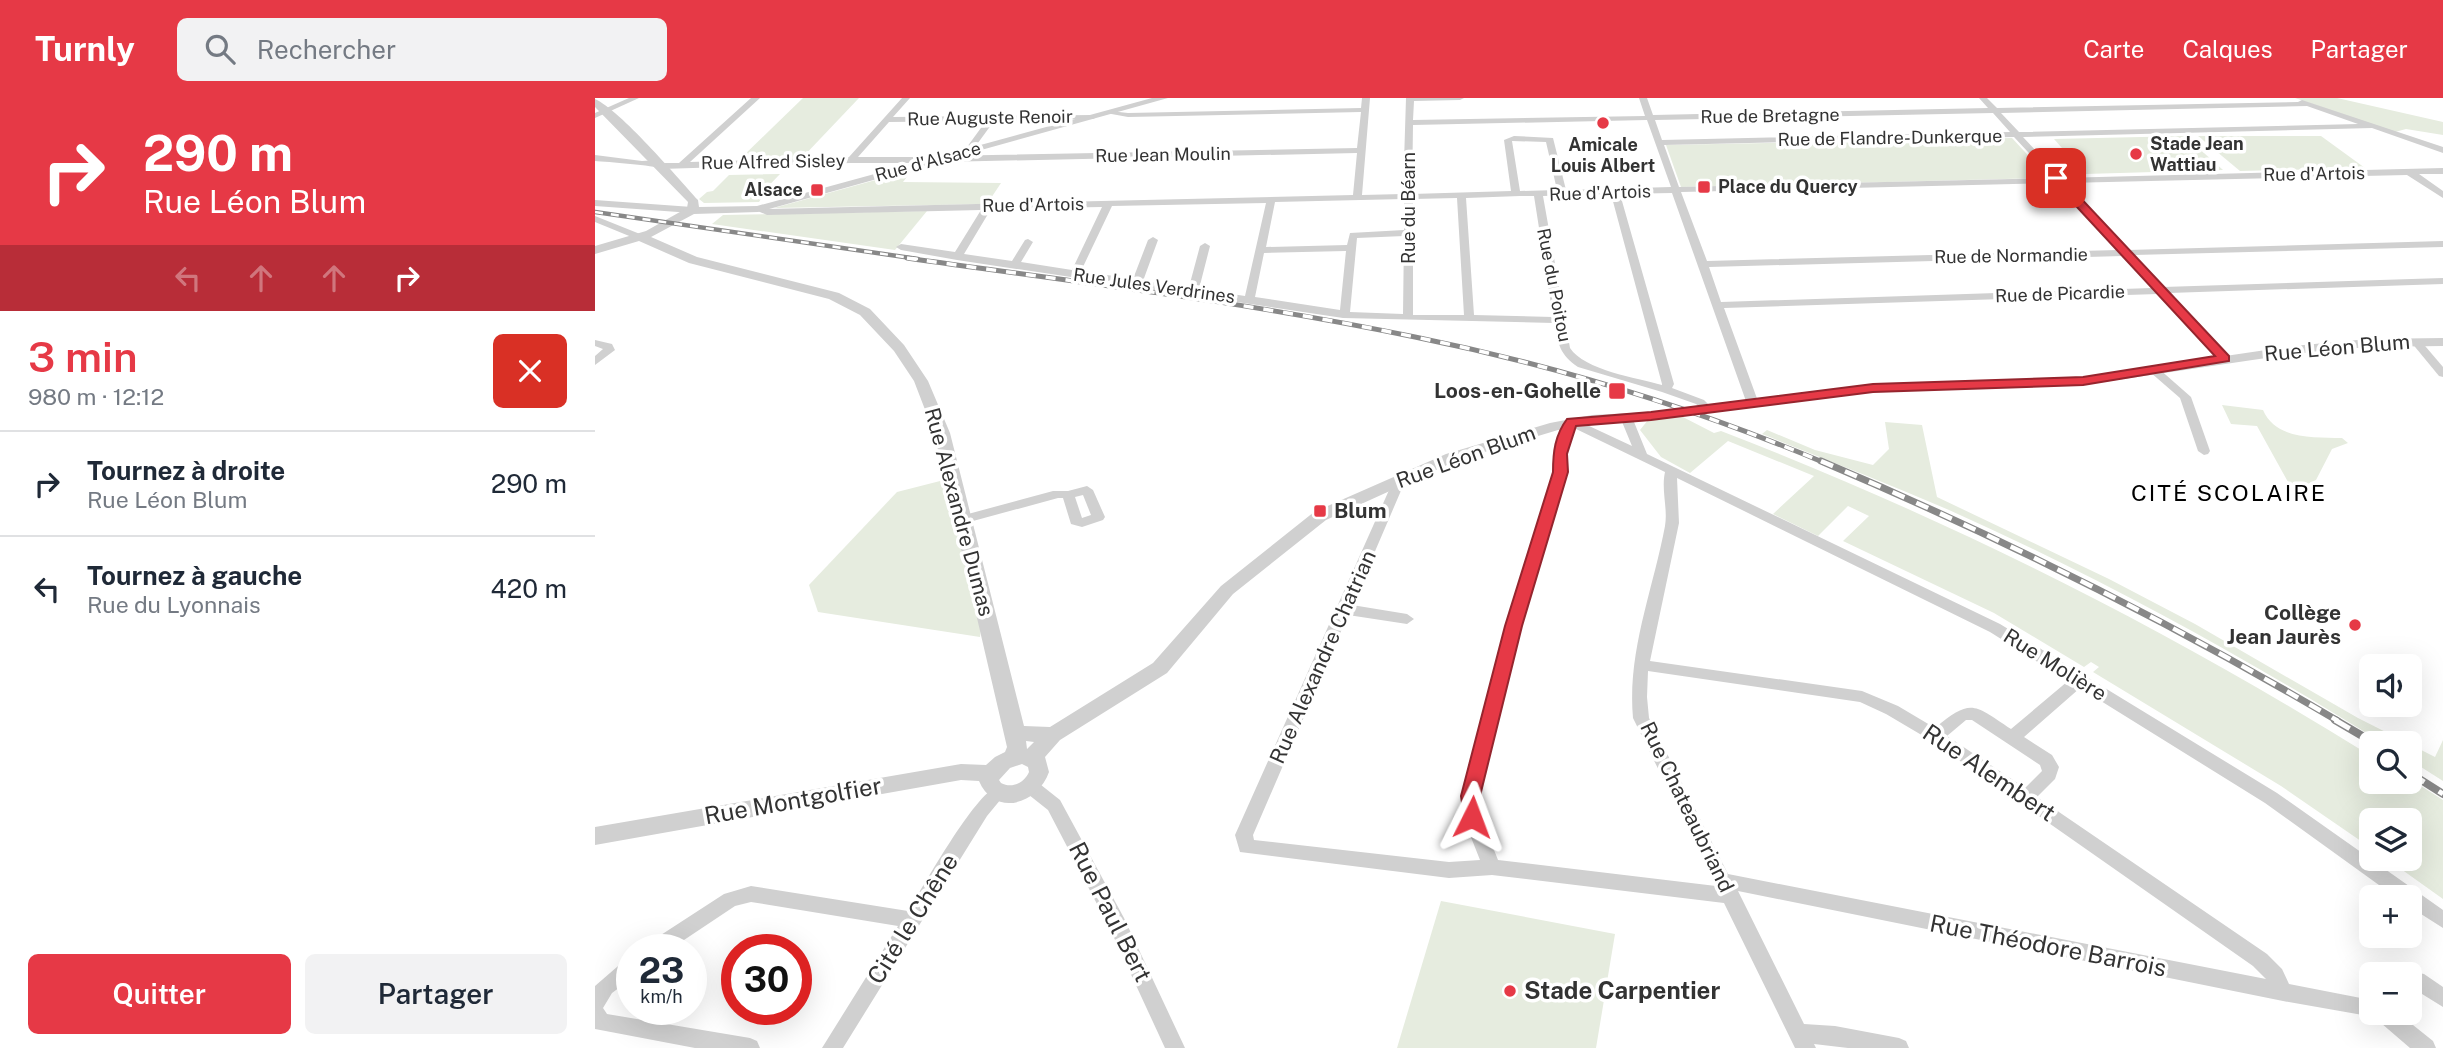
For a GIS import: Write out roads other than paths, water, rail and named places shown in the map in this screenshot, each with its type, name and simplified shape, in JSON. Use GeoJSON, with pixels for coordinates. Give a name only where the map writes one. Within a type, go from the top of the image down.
{"type":"FeatureCollection","features":[{"type":"Feature","properties":{"kind":"street"},"geometry":{"type":"LineString","coordinates":[[600,114],[635,98]]}},
{"type":"Feature","properties":{"kind":"street"},"geometry":{"type":"LineString","coordinates":[[683,164],[756,98]]}},
{"type":"Feature","properties":{"kind":"street"},"geometry":{"type":"LineString","coordinates":[[851,160],[905,98]]}},
{"type":"Feature","properties":{"kind":"street","name":"Rue d'Alsace"},"geometry":{"type":"LineString","coordinates":[[692,210],[758,209],[1163,98]]}},
{"type":"Feature","properties":{"kind":"street"},"geometry":{"type":"LineString","coordinates":[[1357,198],[1366,98]]}},
{"type":"Feature","properties":{"kind":"street"},"geometry":{"type":"LineString","coordinates":[[1410,99],[1460,98]]}},
{"type":"Feature","properties":{"kind":"street"},"geometry":{"type":"LineString","coordinates":[[1643,98],[1720,304],[1753,404]]}},
{"type":"Feature","properties":{"kind":"street"},"geometry":{"type":"LineString","coordinates":[[1983,98],[2224,359]]}},
{"type":"Feature","properties":{"kind":"street"},"geometry":{"type":"LineString","coordinates":[[2291,98],[2443,150]]}},
{"type":"Feature","properties":{"kind":"street","name":"Rue du Béarn"},"geometry":{"type":"LineString","coordinates":[[1408,317],[1407,197],[1410,99]]}},
{"type":"Feature","properties":{"kind":"street"},"geometry":{"type":"LineString","coordinates":[[595,102],[600,114],[659,164],[694,202],[692,210],[642,237],[595,250]]}},
{"type":"Feature","properties":{"kind":"street","name":"Rue de Bretagne"},"geometry":{"type":"LineString","coordinates":[[1410,123],[2309,104]]}},
{"type":"Feature","properties":{"kind":"street"},"geometry":{"type":"LineString","coordinates":[[1110,113],[1128,115],[1365,110]]}},
{"type":"Feature","properties":{"kind":"street","name":"Rue Auguste Renoir"},"geometry":{"type":"LineString","coordinates":[[887,120],[1093,117]]}},
{"type":"Feature","properties":{"kind":"street"},"geometry":{"type":"LineString","coordinates":[[966,154],[992,118]]}},
{"type":"Feature","properties":{"kind":"street"},"geometry":{"type":"LineString","coordinates":[[1526,121],[1529,138]]}},
{"type":"Feature","properties":{"kind":"street","name":"Rue de Flandre-Dunkerque"},"geometry":{"type":"LineString","coordinates":[[1659,144],[2372,125]]}},
{"type":"Feature","properties":{"kind":"street"},"geometry":{"type":"LineString","coordinates":[[1516,195],[1508,140],[1529,138],[1550,140],[1562,194]]}},
{"type":"Feature","properties":{"kind":"street","name":"Rue Jean Moulin"},"geometry":{"type":"LineString","coordinates":[[966,154],[1360,150]]}},
{"type":"Feature","properties":{"kind":"street","name":"Rue Alfred Sisley"},"geometry":{"type":"LineString","coordinates":[[595,158],[642,164],[851,160],[916,160],[928,163]]}},
{"type":"Feature","properties":{"kind":"street"},"geometry":{"type":"LineString","coordinates":[[2408,171],[2443,195]]}},
{"type":"Feature","properties":{"kind":"street","name":"Rue d'Artois"},"geometry":{"type":"LineString","coordinates":[[758,209],[768,212],[2443,171]]}},
{"type":"Feature","properties":{"kind":"street"},"geometry":{"type":"LineString","coordinates":[[1615,192],[1668,384],[1666,390]]}},
{"type":"Feature","properties":{"kind":"street","name":"Rue du Poitou"},"geometry":{"type":"LineString","coordinates":[[1538,194],[1564,348],[1570,357],[1582,365],[1700,402],[1706,408]]}},
{"type":"Feature","properties":{"kind":"street"},"geometry":{"type":"LineString","coordinates":[[1461,195],[1469,318]]}},
{"type":"Feature","properties":{"kind":"street"},"geometry":{"type":"LineString","coordinates":[[1249,300],[1271,200]]}},
{"type":"Feature","properties":{"kind":"street"},"geometry":{"type":"LineString","coordinates":[[595,203],[692,210]]}},
{"type":"Feature","properties":{"kind":"street"},"geometry":{"type":"LineString","coordinates":[[1076,274],[1108,204]]}},
{"type":"Feature","properties":{"kind":"street"},"geometry":{"type":"LineString","coordinates":[[957,257],[989,206]]}},
{"type":"Feature","properties":{"kind":"street"},"geometry":{"type":"LineString","coordinates":[[595,219],[642,237]]}},
{"type":"Feature","properties":{"kind":"street"},"geometry":{"type":"LineString","coordinates":[[1343,315],[1353,234],[1409,233]]}},
{"type":"Feature","properties":{"kind":"street","name":"Rue Alexandre Dumas"},"geometry":{"type":"LineString","coordinates":[[642,237],[693,260],[834,296],[874,320],[899,348],[929,398],[942,433],[1017,747],[1023,757]]}},
{"type":"Feature","properties":{"kind":"street"},"geometry":{"type":"LineString","coordinates":[[1137,283],[1153,240]]}},
{"type":"Feature","properties":{"kind":"street"},"geometry":{"type":"LineString","coordinates":[[1014,265],[1028,242]]}},
{"type":"Feature","properties":{"kind":"street","name":"Rue de Normandie"},"geometry":{"type":"LineString","coordinates":[[1704,264],[2443,244]]}},
{"type":"Feature","properties":{"kind":"street"},"geometry":{"type":"LineString","coordinates":[[1193,292],[1205,246]]}},
{"type":"Feature","properties":{"kind":"street","name":"Rue Jules Verdrines"},"geometry":{"type":"LineString","coordinates":[[901,247],[1343,315],[1559,320]]}},
{"type":"Feature","properties":{"kind":"street"},"geometry":{"type":"LineString","coordinates":[[1260,250],[1351,248]]}},
{"type":"Feature","properties":{"kind":"street","name":"Rue de Picardie"},"geometry":{"type":"LineString","coordinates":[[1720,304],[2443,281]]}},
{"type":"Feature","properties":{"kind":"street"},"geometry":{"type":"LineString","coordinates":[[2416,342],[2443,374]]}},
{"type":"Feature","properties":{"kind":"street","name":"Rue Léon Blum"},"geometry":{"type":"LineString","coordinates":[[1053,734],[1144,681],[1172,657],[1227,590],[1299,530],[1331,510],[1452,457],[1572,422],[1753,404],[1873,388],[2083,381],[2224,359],[2368,343],[2443,342]]}},
{"type":"Feature","properties":{"kind":"street"},"geometry":{"type":"LineString","coordinates":[[595,344],[608,346],[609,350],[595,362]]}},
{"type":"Feature","properties":{"kind":"street"},"geometry":{"type":"LineString","coordinates":[[2154,370],[2185,397],[2204,452]]}},
{"type":"Feature","properties":{"kind":"street"},"geometry":{"type":"LineString","coordinates":[[1626,417],[1641,454]]}},
{"type":"Feature","properties":{"kind":"street"},"geometry":{"type":"LineString","coordinates":[[1492,866],[1472,817],[1471,796],[1513,626],[1560,472],[1560,454],[1566,430],[1572,422]]}},
{"type":"Feature","properties":{"kind":"street","name":"Rue Molière"},"geometry":{"type":"LineString","coordinates":[[1572,422],[1981,621],[2271,798],[2443,920]]}},
{"type":"Feature","properties":{"kind":"street","name":"Rue Chateaubriand"},"geometry":{"type":"LineString","coordinates":[[1672,470],[1669,486],[1672,520],[1642,665],[1638,703],[1641,719],[1728,888],[1802,1041]]}},
{"type":"Feature","properties":{"kind":"street","name":"Rue Alexandre Chatrian"},"geometry":{"type":"LineString","coordinates":[[1244,835],[1400,479]]}},
{"type":"Feature","properties":{"kind":"street"},"geometry":{"type":"LineString","coordinates":[[962,520],[1058,494],[1068,495]]}},
{"type":"Feature","properties":{"kind":"street"},"geometry":{"type":"LineString","coordinates":[[1343,609],[1407,619]]}},
{"type":"Feature","properties":{"kind":"street","name":"Rue Alembert"},"geometry":{"type":"LineString","coordinates":[[1642,665],[1850,694],[1884,705],[1936,736],[2260,960],[2275,975],[2283,992]]}},
{"type":"Feature","properties":{"kind":"street"},"geometry":{"type":"LineString","coordinates":[[2012,737],[2078,681]]}},
{"type":"Feature","properties":{"kind":"street"},"geometry":{"type":"LineString","coordinates":[[1936,736],[1966,713],[1980,715],[2046,760],[2051,767],[2049,774],[2026,798]]}},
{"type":"Feature","properties":{"kind":"street"},"geometry":{"type":"LineString","coordinates":[[1015,733],[1053,734]]}},
{"type":"Feature","properties":{"kind":"street"},"geometry":{"type":"LineString","coordinates":[[1023,757],[1037,762],[1039,774],[1030,786],[1014,794],[995,784],[1000,763],[1023,757],[1053,734]]}},
{"type":"Feature","properties":{"kind":"street","name":"Rue Montgolfier"},"geometry":{"type":"LineString","coordinates":[[595,836],[961,772],[995,784]]}},
{"type":"Feature","properties":{"kind":"street","name":"Cité le Chêne"},"geometry":{"type":"LineString","coordinates":[[832,1048],[981,811],[995,784]]}},
{"type":"Feature","properties":{"kind":"street","name":"Rue Paul Bert"},"geometry":{"type":"LineString","coordinates":[[1030,786],[1054,805],[1123,936],[1175,1048]]}},
{"type":"Feature","properties":{"kind":"street","name":"Rue Théodore Barrois"},"geometry":{"type":"LineString","coordinates":[[1244,835],[1246,846],[1277,852],[1449,870],[1492,866],[1728,888],[2359,1007]]}},
{"type":"Feature","properties":{"kind":"street"},"geometry":{"type":"LineString","coordinates":[[678,934],[730,900],[751,894],[913,920]]}},
{"type":"Feature","properties":{"kind":"street"},"geometry":{"type":"LineString","coordinates":[[595,1003],[605,987],[616,978]]}},
{"type":"Feature","properties":{"kind":"street"},"geometry":{"type":"LineString","coordinates":[[2422,984],[2443,998]]}},
{"type":"Feature","properties":{"kind":"street"},"geometry":{"type":"LineString","coordinates":[[595,1014],[602,1022],[750,1048]]}},
{"type":"Feature","properties":{"kind":"street"},"geometry":{"type":"LineString","coordinates":[[2397,1025],[2426,1048]]}},
{"type":"Feature","properties":{"kind":"street"},"geometry":{"type":"LineString","coordinates":[[1802,1041],[1835,1036],[1899,1048]]}},
{"type":"Feature","properties":{"kind":"railway"},"geometry":{"type":"LineString","coordinates":[[595,212],[918,259]]}},
{"type":"Feature","properties":{"kind":"railway"},"geometry":{"type":"LineString","coordinates":[[907,258],[1225,303],[1467,348],[1674,406],[1825,463]]}},
{"type":"Feature","properties":{"kind":"railway"},"geometry":{"type":"LineString","coordinates":[[1821,461],[2084,582],[2212,649],[2338,721]]}},
{"type":"Feature","properties":{"kind":"railway"},"geometry":{"type":"LineString","coordinates":[[2335,720],[2359,734]]}},
{"type":"Feature","properties":{"kind":"railway"},"geometry":{"type":"LineString","coordinates":[[2422,781],[2443,794]]}},
{"type":"Feature","properties":{"kind":"place","name":"Amicale Louis Albert"},"geometry":{"type":"Point","coordinates":[1603,123]}},
{"type":"Feature","properties":{"kind":"place","name":"Stade Jean Wattiau"},"geometry":{"type":"Point","coordinates":[2136,154]}},
{"type":"Feature","properties":{"kind":"place","name":"Place du Quercy"},"geometry":{"type":"Point","coordinates":[1704,187]}},
{"type":"Feature","properties":{"kind":"place","name":"Alsace"},"geometry":{"type":"Point","coordinates":[817,190]}},
{"type":"Feature","properties":{"kind":"place","name":"Loos-en-Gohelle"},"geometry":{"type":"Point","coordinates":[1617,391]}},
{"type":"Feature","properties":{"kind":"place","name":"Blum"},"geometry":{"type":"Point","coordinates":[1320,511]}},
{"type":"Feature","properties":{"kind":"place","name":"Collège Jean Jaurès"},"geometry":{"type":"Point","coordinates":[2355,625]}},
{"type":"Feature","properties":{"kind":"place","name":"Stade Carpentier"},"geometry":{"type":"Point","coordinates":[1510,991]}},
{"type":"Feature","properties":{"kind":"district","name":"CITÉ SCOLAIRE"},"geometry":{"type":"Point","coordinates":[2229,493]}}]}
